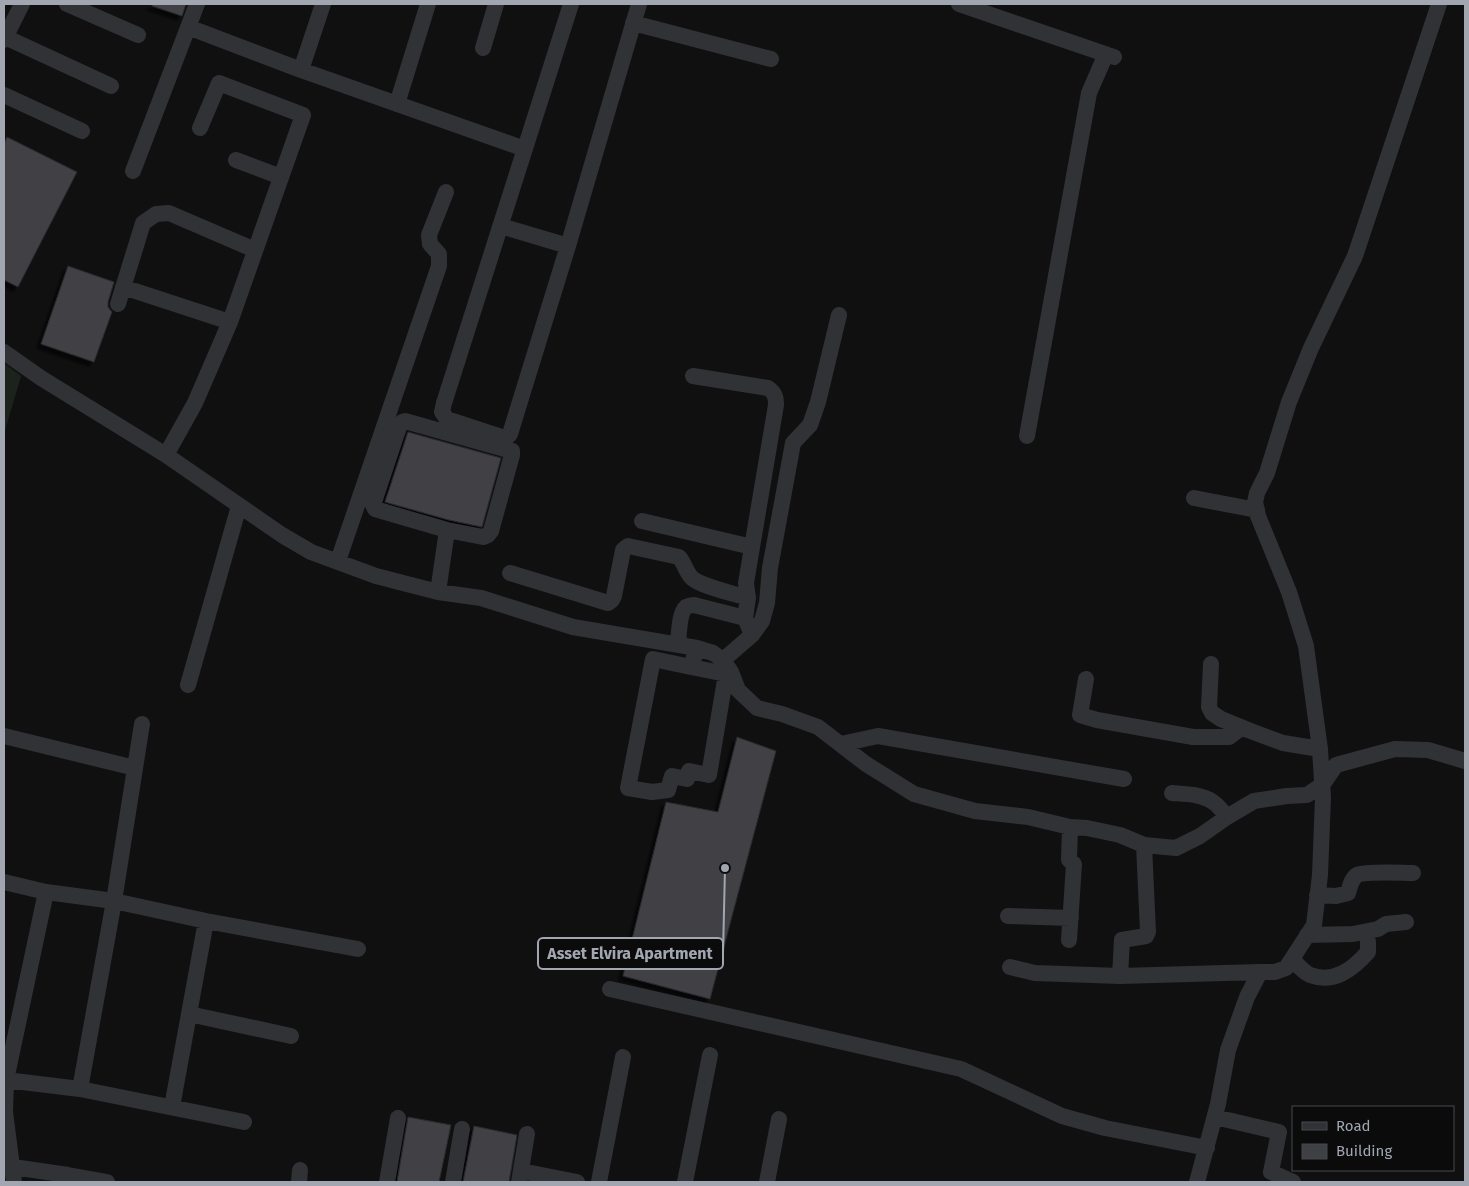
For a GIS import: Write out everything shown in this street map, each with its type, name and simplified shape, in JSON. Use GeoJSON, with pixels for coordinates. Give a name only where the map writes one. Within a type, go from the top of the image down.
{"type":"FeatureCollection","features":[{"type":"Feature","properties":{"kind":"street"},"geometry":{"type":"LineString","coordinates":[[22,4],[4,39],[111,86]]}},
{"type":"Feature","properties":{"kind":"street"},"geometry":{"type":"LineString","coordinates":[[67,4],[138,35]]}},
{"type":"Feature","properties":{"kind":"street"},"geometry":{"type":"LineString","coordinates":[[133,171],[197,4]]}},
{"type":"Feature","properties":{"kind":"street"},"geometry":{"type":"LineString","coordinates":[[301,70],[324,4]]}},
{"type":"Feature","properties":{"kind":"street"},"geometry":{"type":"LineString","coordinates":[[397,104],[428,4]]}},
{"type":"Feature","properties":{"kind":"street"},"geometry":{"type":"LineString","coordinates":[[483,48],[496,4]]}},
{"type":"Feature","properties":{"kind":"street"},"geometry":{"type":"LineString","coordinates":[[571,4],[442,412],[447,420],[502,437],[510,434],[568,246],[639,4]]}},
{"type":"Feature","properties":{"kind":"street"},"geometry":{"type":"LineString","coordinates":[[959,4],[1111,56],[1089,93],[1027,436]]}},
{"type":"Feature","properties":{"kind":"street"},"geometry":{"type":"LineString","coordinates":[[1010,967],[1035,973],[1120,976],[1275,972],[1286,968],[1314,925],[1320,875],[1324,797],[1320,748],[1306,646],[1288,592],[1258,516],[1255,502],[1257,493],[1267,473],[1289,402],[1311,348],[1355,256],[1439,4]]}},
{"type":"Feature","properties":{"kind":"street"},"geometry":{"type":"LineString","coordinates":[[634,23],[771,59]]}},
{"type":"Feature","properties":{"kind":"street"},"geometry":{"type":"LineString","coordinates":[[188,27],[301,70],[525,149]]}},
{"type":"Feature","properties":{"kind":"street"},"geometry":{"type":"LineString","coordinates":[[166,456],[195,403],[230,322],[303,114],[219,83],[200,128]]}},
{"type":"Feature","properties":{"kind":"street"},"geometry":{"type":"LineString","coordinates":[[4,95],[82,131]]}},
{"type":"Feature","properties":{"kind":"street"},"geometry":{"type":"LineString","coordinates":[[236,160],[281,176]]}},
{"type":"Feature","properties":{"kind":"street"},"geometry":{"type":"LineString","coordinates":[[338,561],[439,266],[439,254],[430,244],[429,235],[446,192]]}},
{"type":"Feature","properties":{"kind":"street"},"geometry":{"type":"LineString","coordinates":[[118,304],[143,223],[156,214],[169,213],[256,250]]}},
{"type":"Feature","properties":{"kind":"street"},"geometry":{"type":"LineString","coordinates":[[501,226],[568,246]]}},
{"type":"Feature","properties":{"kind":"street"},"geometry":{"type":"LineString","coordinates":[[124,287],[230,322]]}},
{"type":"Feature","properties":{"kind":"street"},"geometry":{"type":"LineString","coordinates":[[723,660],[752,635],[762,621],[767,603],[770,568],[792,442],[810,425],[818,402],[839,315]]}},
{"type":"Feature","properties":{"kind":"street"},"geometry":{"type":"LineString","coordinates":[[4,352],[41,378],[166,456],[290,540],[312,552],[376,576],[438,592],[482,598],[573,627],[678,644],[713,653],[723,660],[732,672],[738,690],[757,708],[782,714],[818,727],[866,764],[914,794],[975,810],[1120,835],[1144,845],[1176,848],[1200,836],[1254,801],[1307,795],[1323,784],[1336,765],[1395,749],[1428,750],[1465,761]]}},
{"type":"Feature","properties":{"kind":"street"},"geometry":{"type":"LineString","coordinates":[[694,376],[768,388],[776,397],[746,583],[748,598],[745,618],[752,635]]}},
{"type":"Feature","properties":{"kind":"street"},"geometry":{"type":"LineString","coordinates":[[406,421],[512,452],[491,531],[488,535],[483,537],[447,530],[375,509],[373,505],[402,422],[406,421]]}},
{"type":"Feature","properties":{"kind":"street"},"geometry":{"type":"LineString","coordinates":[[1194,498],[1257,510]]}},
{"type":"Feature","properties":{"kind":"street"},"geometry":{"type":"LineString","coordinates":[[188,685],[239,506]]}},
{"type":"Feature","properties":{"kind":"street"},"geometry":{"type":"LineString","coordinates":[[642,521],[752,547]]}},
{"type":"Feature","properties":{"kind":"street"},"geometry":{"type":"LineString","coordinates":[[438,592],[447,530]]}},
{"type":"Feature","properties":{"kind":"street"},"geometry":{"type":"LineString","coordinates":[[510,573],[608,603],[614,596],[623,550],[628,546],[679,557],[690,576],[697,582],[748,598]]}},
{"type":"Feature","properties":{"kind":"street"},"geometry":{"type":"LineString","coordinates":[[678,644],[681,615],[688,606],[694,605],[745,618]]}},
{"type":"Feature","properties":{"kind":"street"},"geometry":{"type":"LineString","coordinates":[[691,667],[697,648]]}},
{"type":"Feature","properties":{"kind":"street"},"geometry":{"type":"LineString","coordinates":[[653,660],[691,667],[726,674],[709,775],[689,771],[687,779],[672,776],[668,790],[652,792],[628,788],[653,660]]}},
{"type":"Feature","properties":{"kind":"street"},"geometry":{"type":"LineString","coordinates":[[1211,664],[1209,707],[1221,719],[1283,743],[1320,748]]}},
{"type":"Feature","properties":{"kind":"street"},"geometry":{"type":"LineString","coordinates":[[1086,679],[1080,715],[1097,720],[1192,737],[1230,737],[1241,728]]}},
{"type":"Feature","properties":{"kind":"street"},"geometry":{"type":"LineString","coordinates":[[80,1089],[114,902],[142,724]]}},
{"type":"Feature","properties":{"kind":"street"},"geometry":{"type":"LineString","coordinates":[[4,736],[135,768]]}},
{"type":"Feature","properties":{"kind":"street"},"geometry":{"type":"LineString","coordinates":[[841,744],[878,736],[1124,780]]}},
{"type":"Feature","properties":{"kind":"street"},"geometry":{"type":"LineString","coordinates":[[1172,793],[1205,798],[1214,802],[1227,817]]}},
{"type":"Feature","properties":{"kind":"street"},"geometry":{"type":"LineString","coordinates":[[1069,940],[1074,864],[1069,860],[1070,827]]}},
{"type":"Feature","properties":{"kind":"street"},"geometry":{"type":"LineString","coordinates":[[1120,976],[1122,940],[1146,936],[1148,932],[1144,845]]}},
{"type":"Feature","properties":{"kind":"street"},"geometry":{"type":"LineString","coordinates":[[1317,895],[1336,896],[1348,893],[1351,881],[1357,875],[1369,873],[1413,874]]}},
{"type":"Feature","properties":{"kind":"street"},"geometry":{"type":"LineString","coordinates":[[4,882],[46,892],[114,902],[358,949]]}},
{"type":"Feature","properties":{"kind":"street"},"geometry":{"type":"LineString","coordinates":[[46,892],[6,1080],[5,1112],[13,1175],[68,1175],[106,1182]]}},
{"type":"Feature","properties":{"kind":"street"},"geometry":{"type":"LineString","coordinates":[[1008,916],[1071,918]]}},
{"type":"Feature","properties":{"kind":"street"},"geometry":{"type":"LineString","coordinates":[[172,1107],[206,921]]}},
{"type":"Feature","properties":{"kind":"street"},"geometry":{"type":"LineString","coordinates":[[1307,935],[1353,934],[1378,929],[1386,924],[1406,922]]}},
{"type":"Feature","properties":{"kind":"street"},"geometry":{"type":"LineString","coordinates":[[1292,959],[1308,975],[1324,977],[1341,975],[1357,965],[1368,952],[1366,932]]}},
{"type":"Feature","properties":{"kind":"street"},"geometry":{"type":"LineString","coordinates":[[1197,1182],[1215,1117],[1228,1050],[1247,997],[1260,972]]}},
{"type":"Feature","properties":{"kind":"street"},"geometry":{"type":"LineString","coordinates":[[610,989],[961,1069],[1062,1116],[1105,1128],[1207,1148]]}},
{"type":"Feature","properties":{"kind":"street"},"geometry":{"type":"LineString","coordinates":[[189,1014],[291,1036]]}},
{"type":"Feature","properties":{"kind":"street"},"geometry":{"type":"LineString","coordinates":[[686,1182],[710,1055]]}},
{"type":"Feature","properties":{"kind":"street"},"geometry":{"type":"LineString","coordinates":[[599,1182],[623,1057]]}},
{"type":"Feature","properties":{"kind":"street"},"geometry":{"type":"LineString","coordinates":[[6,1080],[80,1089],[244,1122]]}},
{"type":"Feature","properties":{"kind":"street"},"geometry":{"type":"LineString","coordinates":[[1215,1117],[1279,1132],[1271,1172],[1292,1182]]}},
{"type":"Feature","properties":{"kind":"street"},"geometry":{"type":"LineString","coordinates":[[386,1182],[398,1118]]}},
{"type":"Feature","properties":{"kind":"street"},"geometry":{"type":"LineString","coordinates":[[767,1182],[779,1119]]}},
{"type":"Feature","properties":{"kind":"street"},"geometry":{"type":"LineString","coordinates":[[453,1182],[462,1129]]}},
{"type":"Feature","properties":{"kind":"street"},"geometry":{"type":"LineString","coordinates":[[527,1134],[520,1176],[577,1182]]}},
{"type":"Feature","properties":{"kind":"shaded area"},"geometry":{"type":"Polygon","coordinates":[[[4,363],[21,376],[4,434],[4,363]]]}},
{"type":"Feature","properties":{"kind":"building"},"geometry":{"type":"Polygon","coordinates":[[[152,4],[186,4],[182,16],[152,6],[152,4]]]}},
{"type":"Feature","properties":{"kind":"building"},"geometry":{"type":"Polygon","coordinates":[[[7,137],[77,172],[18,287],[4,280],[4,144],[7,137]]]}},
{"type":"Feature","properties":{"kind":"building"},"geometry":{"type":"Polygon","coordinates":[[[68,266],[114,282],[108,302],[108,307],[112,312],[94,362],[41,344],[68,266]]]}},
{"type":"Feature","properties":{"kind":"building"},"geometry":{"type":"Polygon","coordinates":[[[408,432],[501,458],[482,527],[385,502],[408,432]]]}},
{"type":"Feature","properties":{"kind":"building"},"geometry":{"type":"Polygon","coordinates":[[[737,737],[776,751],[710,999],[623,976],[666,802],[718,812],[737,737]]]}},
{"type":"Feature","properties":{"kind":"building"},"geometry":{"type":"Polygon","coordinates":[[[408,1117],[451,1125],[439,1182],[397,1182],[408,1117]]]}},
{"type":"Feature","properties":{"kind":"building"},"geometry":{"type":"Polygon","coordinates":[[[474,1126],[517,1135],[509,1182],[463,1182],[474,1126]]]}},
{"type":"Feature","properties":{"kind":"place","name":"Asset Elvira Apartment"},"geometry":{"type":"Point","coordinates":[725,868]}}]}
